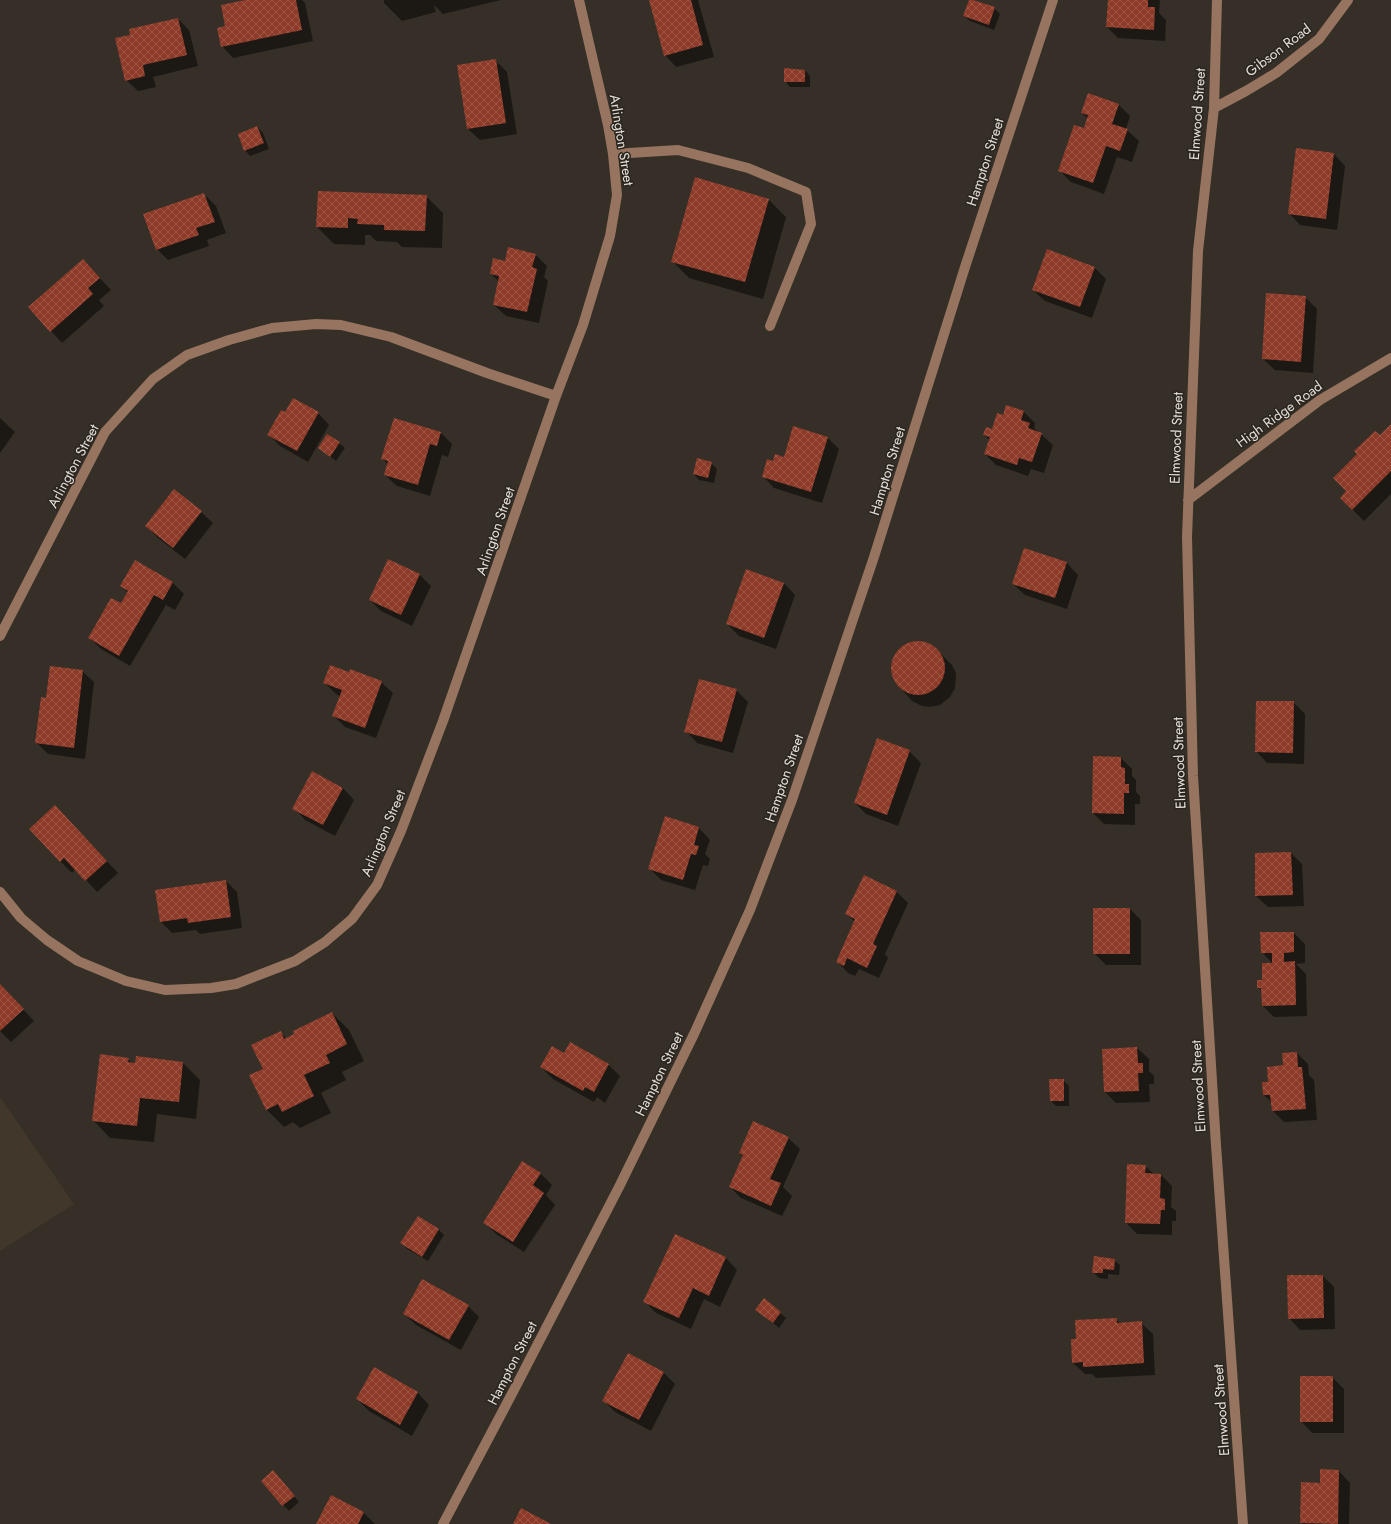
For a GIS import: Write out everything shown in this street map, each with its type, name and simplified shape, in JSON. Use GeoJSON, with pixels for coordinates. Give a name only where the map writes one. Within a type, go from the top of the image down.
{"type":"FeatureCollection","features":[{"type":"Feature","properties":{"kind":"street","name":"Arlington Street"},"geometry":{"type":"LineString","coordinates":[[0,892],[21,918],[47,940],[78,961],[126,981],[165,990],[211,988],[236,984],[295,961],[325,942],[352,919],[377,884],[401,830],[446,714],[556,396],[583,325],[610,236],[617,196],[613,154],[608,125],[579,0]]}},
{"type":"Feature","properties":{"kind":"street","name":"Hampton Street"},"geometry":{"type":"LineString","coordinates":[[443,1524],[619,1187],[694,1034],[750,910],[792,800],[874,557],[965,267],[1053,0]]}},
{"type":"Feature","properties":{"kind":"street","name":"Elmwood Street"},"geometry":{"type":"LineString","coordinates":[[1217,0],[1214,108],[1198,251],[1187,545],[1192,776],[1243,1524]]}},
{"type":"Feature","properties":{"kind":"street","name":"Gibson Road"},"geometry":{"type":"LineString","coordinates":[[1214,108],[1276,73],[1319,39],[1348,0]]}},
{"type":"Feature","properties":{"kind":"street"},"geometry":{"type":"LineString","coordinates":[[613,154],[678,150],[748,168],[806,192],[812,224],[770,326]]}},
{"type":"Feature","properties":{"kind":"street","name":"Arlington Street"},"geometry":{"type":"LineString","coordinates":[[0,636],[105,432],[153,379],[187,355],[229,340],[272,328],[316,324],[342,325],[391,337],[487,373],[556,396]]}},
{"type":"Feature","properties":{"kind":"street","name":"High Ridge Road"},"geometry":{"type":"LineString","coordinates":[[1188,500],[1320,400],[1391,358]]}},
{"type":"Feature","properties":{"kind":"shaded area"},"geometry":{"type":"Polygon","coordinates":[[[0,1097],[74,1204],[0,1251],[0,1097]]]}},
{"type":"Feature","properties":{"kind":"building"},"geometry":{"type":"Polygon","coordinates":[[[245,0],[296,0],[302,30],[221,47],[217,28],[225,26],[221,5],[245,0]]]}},
{"type":"Feature","properties":{"kind":"building"},"geometry":{"type":"Polygon","coordinates":[[[649,0],[691,0],[703,45],[664,56],[649,0]]]}},
{"type":"Feature","properties":{"kind":"building"},"geometry":{"type":"Polygon","coordinates":[[[969,0],[995,7],[989,25],[963,16],[969,0]]]}},
{"type":"Feature","properties":{"kind":"building"},"geometry":{"type":"Polygon","coordinates":[[[1108,0],[1148,0],[1148,7],[1155,7],[1154,30],[1106,27],[1108,0]]]}},
{"type":"Feature","properties":{"kind":"building"},"geometry":{"type":"Polygon","coordinates":[[[178,18],[187,55],[143,65],[145,76],[125,81],[115,38],[130,35],[129,29],[178,18]]]}},
{"type":"Feature","properties":{"kind":"building"},"geometry":{"type":"Polygon","coordinates":[[[496,59],[506,123],[467,129],[457,65],[496,59]]]}},
{"type":"Feature","properties":{"kind":"building"},"geometry":{"type":"Polygon","coordinates":[[[784,68],[805,70],[805,82],[784,82],[784,68]]]}},
{"type":"Feature","properties":{"kind":"building"},"geometry":{"type":"Polygon","coordinates":[[[1088,93],[1119,104],[1112,124],[1128,129],[1120,151],[1106,146],[1093,183],[1058,171],[1074,125],[1084,128],[1088,115],[1081,113],[1088,93]]]}},
{"type":"Feature","properties":{"kind":"building"},"geometry":{"type":"Polygon","coordinates":[[[257,126],[264,143],[244,151],[238,134],[257,126]]]}},
{"type":"Feature","properties":{"kind":"building"},"geometry":{"type":"Polygon","coordinates":[[[1296,148],[1334,153],[1326,219],[1288,214],[1296,148]]]}},
{"type":"Feature","properties":{"kind":"building"},"geometry":{"type":"Polygon","coordinates":[[[695,177],[769,199],[745,282],[671,262],[695,177]]]}},
{"type":"Feature","properties":{"kind":"building"},"geometry":{"type":"Polygon","coordinates":[[[318,191],[427,195],[425,231],[384,230],[384,225],[357,224],[358,219],[348,218],[348,228],[316,227],[318,191]]]}},
{"type":"Feature","properties":{"kind":"building"},"geometry":{"type":"Polygon","coordinates":[[[204,193],[215,222],[196,228],[199,235],[156,250],[143,214],[204,193]]]}},
{"type":"Feature","properties":{"kind":"building"},"geometry":{"type":"Polygon","coordinates":[[[508,247],[536,254],[532,267],[537,269],[527,312],[493,305],[499,276],[490,274],[493,258],[505,261],[508,247]]]}},
{"type":"Feature","properties":{"kind":"building"},"geometry":{"type":"Polygon","coordinates":[[[1047,249],[1095,267],[1080,307],[1032,290],[1047,249]]]}},
{"type":"Feature","properties":{"kind":"building"},"geometry":{"type":"Polygon","coordinates":[[[83,259],[100,278],[88,288],[93,294],[50,332],[28,307],[83,259]]]}},
{"type":"Feature","properties":{"kind":"building"},"geometry":{"type":"Polygon","coordinates":[[[1266,293],[1306,296],[1301,362],[1262,359],[1266,293]]]}},
{"type":"Feature","properties":{"kind":"building"},"geometry":{"type":"Polygon","coordinates":[[[293,398],[319,412],[297,451],[267,435],[281,410],[285,412],[293,398]]]}},
{"type":"Feature","properties":{"kind":"building"},"geometry":{"type":"Polygon","coordinates":[[[1006,405],[1024,411],[1021,420],[1030,423],[1028,428],[1042,433],[1032,462],[1019,458],[1017,465],[984,454],[990,437],[983,435],[986,427],[992,429],[997,413],[1003,415],[1006,405]]]}},
{"type":"Feature","properties":{"kind":"building"},"geometry":{"type":"Polygon","coordinates":[[[394,418],[441,432],[437,446],[430,444],[418,485],[384,475],[388,461],[381,459],[394,418]]]}},
{"type":"Feature","properties":{"kind":"building"},"geometry":{"type":"Polygon","coordinates":[[[1391,424],[1391,471],[1352,510],[1340,498],[1346,491],[1333,478],[1357,454],[1354,451],[1375,431],[1380,435],[1391,424]]]}},
{"type":"Feature","properties":{"kind":"building"},"geometry":{"type":"Polygon","coordinates":[[[793,426],[828,437],[811,492],[762,477],[767,459],[773,461],[775,454],[784,457],[793,426]]]}},
{"type":"Feature","properties":{"kind":"building"},"geometry":{"type":"Polygon","coordinates":[[[327,434],[340,442],[330,457],[318,448],[327,434]]]}},
{"type":"Feature","properties":{"kind":"building"},"geometry":{"type":"Polygon","coordinates":[[[697,458],[712,462],[708,478],[693,474],[697,458]]]}},
{"type":"Feature","properties":{"kind":"building"},"geometry":{"type":"Polygon","coordinates":[[[174,489],[202,511],[173,548],[145,526],[174,489]]]}},
{"type":"Feature","properties":{"kind":"building"},"geometry":{"type":"Polygon","coordinates":[[[1024,548],[1067,562],[1055,598],[1012,584],[1024,548]]]}},
{"type":"Feature","properties":{"kind":"building"},"geometry":{"type":"Polygon","coordinates":[[[388,559],[420,574],[401,615],[369,600],[388,559]]]}},
{"type":"Feature","properties":{"kind":"building"},"geometry":{"type":"Polygon","coordinates":[[[135,560],[173,582],[163,600],[154,595],[119,656],[88,638],[111,598],[121,603],[128,591],[120,586],[135,560]]]}},
{"type":"Feature","properties":{"kind":"building"},"geometry":{"type":"Polygon","coordinates":[[[746,569],[784,583],[764,638],[726,624],[746,569]]]}},
{"type":"Feature","properties":{"kind":"building"},"geometry":{"type":"Polygon","coordinates":[[[913,641],[923,641],[933,645],[941,653],[945,663],[945,673],[941,683],[933,691],[923,695],[913,695],[903,691],[895,683],[891,673],[891,663],[895,653],[903,645],[913,641]]]}},
{"type":"Feature","properties":{"kind":"building"},"geometry":{"type":"Polygon","coordinates":[[[330,665],[349,672],[350,669],[382,681],[365,728],[332,716],[342,690],[323,683],[330,665]]]}},
{"type":"Feature","properties":{"kind":"building"},"geometry":{"type":"Polygon","coordinates":[[[50,666],[83,670],[74,748],[35,743],[41,697],[46,698],[50,666]]]}},
{"type":"Feature","properties":{"kind":"building"},"geometry":{"type":"Polygon","coordinates":[[[699,679],[737,689],[722,742],[684,732],[699,679]]]}},
{"type":"Feature","properties":{"kind":"building"},"geometry":{"type":"Polygon","coordinates":[[[1256,701],[1294,701],[1293,753],[1255,752],[1256,701]]]}},
{"type":"Feature","properties":{"kind":"building"},"geometry":{"type":"Polygon","coordinates":[[[877,738],[910,750],[887,815],[854,803],[877,738]]]}},
{"type":"Feature","properties":{"kind":"building"},"geometry":{"type":"Polygon","coordinates":[[[1093,756],[1121,757],[1121,767],[1125,768],[1125,784],[1129,784],[1129,793],[1124,793],[1124,814],[1092,813],[1093,756]]]}},
{"type":"Feature","properties":{"kind":"building"},"geometry":{"type":"Polygon","coordinates":[[[312,771],[343,788],[323,825],[292,809],[312,771]]]}},
{"type":"Feature","properties":{"kind":"building"},"geometry":{"type":"Polygon","coordinates":[[[55,805],[107,861],[85,881],[64,858],[60,862],[29,829],[55,805]]]}},
{"type":"Feature","properties":{"kind":"building"},"geometry":{"type":"Polygon","coordinates":[[[665,816],[699,827],[694,845],[699,846],[696,855],[691,854],[683,880],[648,869],[665,816]]]}},
{"type":"Feature","properties":{"kind":"building"},"geometry":{"type":"Polygon","coordinates":[[[1291,852],[1293,895],[1255,896],[1255,853],[1291,852]]]}},
{"type":"Feature","properties":{"kind":"building"},"geometry":{"type":"Polygon","coordinates":[[[864,875],[897,891],[873,944],[877,946],[867,968],[847,958],[844,966],[836,962],[855,919],[845,914],[864,875]]]}},
{"type":"Feature","properties":{"kind":"building"},"geometry":{"type":"Polygon","coordinates":[[[226,880],[231,917],[188,923],[187,918],[160,922],[155,890],[226,880]]]}},
{"type":"Feature","properties":{"kind":"building"},"geometry":{"type":"Polygon","coordinates":[[[1093,908],[1130,908],[1130,954],[1093,954],[1093,908]]]}},
{"type":"Feature","properties":{"kind":"building"},"geometry":{"type":"Polygon","coordinates":[[[1260,932],[1294,932],[1294,952],[1284,953],[1284,962],[1295,961],[1296,1005],[1262,1006],[1261,988],[1257,988],[1257,980],[1262,980],[1262,963],[1272,963],[1272,953],[1261,953],[1260,932]]]}},
{"type":"Feature","properties":{"kind":"building"},"geometry":{"type":"Polygon","coordinates":[[[0,984],[24,1009],[0,1031],[0,984]]]}},
{"type":"Feature","properties":{"kind":"building"},"geometry":{"type":"Polygon","coordinates":[[[332,1012],[347,1044],[326,1055],[330,1063],[304,1075],[314,1096],[282,1112],[278,1104],[266,1110],[249,1075],[263,1069],[251,1045],[281,1031],[284,1039],[294,1034],[293,1031],[332,1012]]]}},
{"type":"Feature","properties":{"kind":"building"},"geometry":{"type":"Polygon","coordinates":[[[570,1042],[609,1064],[594,1092],[585,1087],[583,1091],[540,1067],[552,1046],[564,1053],[570,1042]]]}},
{"type":"Feature","properties":{"kind":"building"},"geometry":{"type":"Polygon","coordinates":[[[1137,1047],[1138,1063],[1143,1063],[1143,1073],[1138,1073],[1139,1091],[1104,1092],[1102,1049],[1137,1047]]]}},
{"type":"Feature","properties":{"kind":"building"},"geometry":{"type":"Polygon","coordinates":[[[1297,1052],[1298,1067],[1302,1067],[1306,1109],[1272,1111],[1270,1095],[1263,1095],[1262,1082],[1268,1082],[1267,1067],[1283,1065],[1282,1053],[1297,1052]]]}},
{"type":"Feature","properties":{"kind":"building"},"geometry":{"type":"Polygon","coordinates":[[[100,1054],[129,1058],[128,1062],[135,1063],[136,1056],[183,1062],[179,1102],[140,1098],[137,1126],[92,1121],[100,1054]]]}},
{"type":"Feature","properties":{"kind":"building"},"geometry":{"type":"Polygon","coordinates":[[[1049,1079],[1064,1079],[1064,1101],[1050,1101],[1049,1079]]]}},
{"type":"Feature","properties":{"kind":"building"},"geometry":{"type":"Polygon","coordinates":[[[753,1121],[789,1137],[770,1179],[781,1183],[771,1206],[729,1187],[743,1155],[739,1153],[753,1121]]]}},
{"type":"Feature","properties":{"kind":"building"},"geometry":{"type":"Polygon","coordinates":[[[522,1161],[541,1173],[533,1185],[544,1193],[513,1242],[483,1223],[522,1161]]]}},
{"type":"Feature","properties":{"kind":"building"},"geometry":{"type":"Polygon","coordinates":[[[1127,1164],[1146,1165],[1145,1173],[1161,1174],[1160,1198],[1165,1199],[1165,1210],[1161,1210],[1160,1224],[1125,1223],[1127,1164]]]}},
{"type":"Feature","properties":{"kind":"building"},"geometry":{"type":"Polygon","coordinates":[[[418,1216],[439,1229],[422,1257],[400,1243],[418,1216]]]}},
{"type":"Feature","properties":{"kind":"building"},"geometry":{"type":"Polygon","coordinates":[[[675,1234],[726,1257],[709,1296],[693,1288],[679,1318],[643,1302],[675,1234]]]}},
{"type":"Feature","properties":{"kind":"building"},"geometry":{"type":"Polygon","coordinates":[[[1094,1256],[1115,1259],[1114,1270],[1103,1269],[1103,1273],[1092,1273],[1094,1256]]]}},
{"type":"Feature","properties":{"kind":"building"},"geometry":{"type":"Polygon","coordinates":[[[1287,1275],[1323,1275],[1324,1318],[1288,1319],[1287,1275]]]}},
{"type":"Feature","properties":{"kind":"building"},"geometry":{"type":"Polygon","coordinates":[[[422,1279],[469,1305],[449,1340],[403,1314],[422,1279]]]}},
{"type":"Feature","properties":{"kind":"building"},"geometry":{"type":"Polygon","coordinates":[[[764,1298],[781,1312],[773,1323],[755,1310],[764,1298]]]}},
{"type":"Feature","properties":{"kind":"building"},"geometry":{"type":"Polygon","coordinates":[[[1117,1318],[1117,1323],[1142,1321],[1144,1363],[1083,1367],[1083,1362],[1072,1363],[1071,1339],[1076,1339],[1075,1320],[1117,1318]]]}},
{"type":"Feature","properties":{"kind":"building"},"geometry":{"type":"Polygon","coordinates":[[[628,1353],[664,1372],[639,1420],[602,1401],[628,1353]]]}},
{"type":"Feature","properties":{"kind":"building"},"geometry":{"type":"Polygon","coordinates":[[[374,1367],[418,1392],[400,1425],[356,1399],[374,1367]]]}},
{"type":"Feature","properties":{"kind":"building"},"geometry":{"type":"Polygon","coordinates":[[[1300,1376],[1333,1376],[1333,1422],[1300,1422],[1300,1376]]]}},
{"type":"Feature","properties":{"kind":"building"},"geometry":{"type":"Polygon","coordinates":[[[1320,1469],[1339,1470],[1338,1524],[1300,1523],[1301,1482],[1320,1483],[1320,1469]]]}},
{"type":"Feature","properties":{"kind":"building"},"geometry":{"type":"Polygon","coordinates":[[[273,1470],[295,1496],[282,1506],[261,1481],[273,1470]]]}},
{"type":"Feature","properties":{"kind":"building"},"geometry":{"type":"Polygon","coordinates":[[[331,1495],[364,1512],[358,1524],[316,1524],[331,1495]]]}},
{"type":"Feature","properties":{"kind":"building"},"geometry":{"type":"Polygon","coordinates":[[[521,1508],[551,1524],[513,1524],[521,1508]]]}}]}
